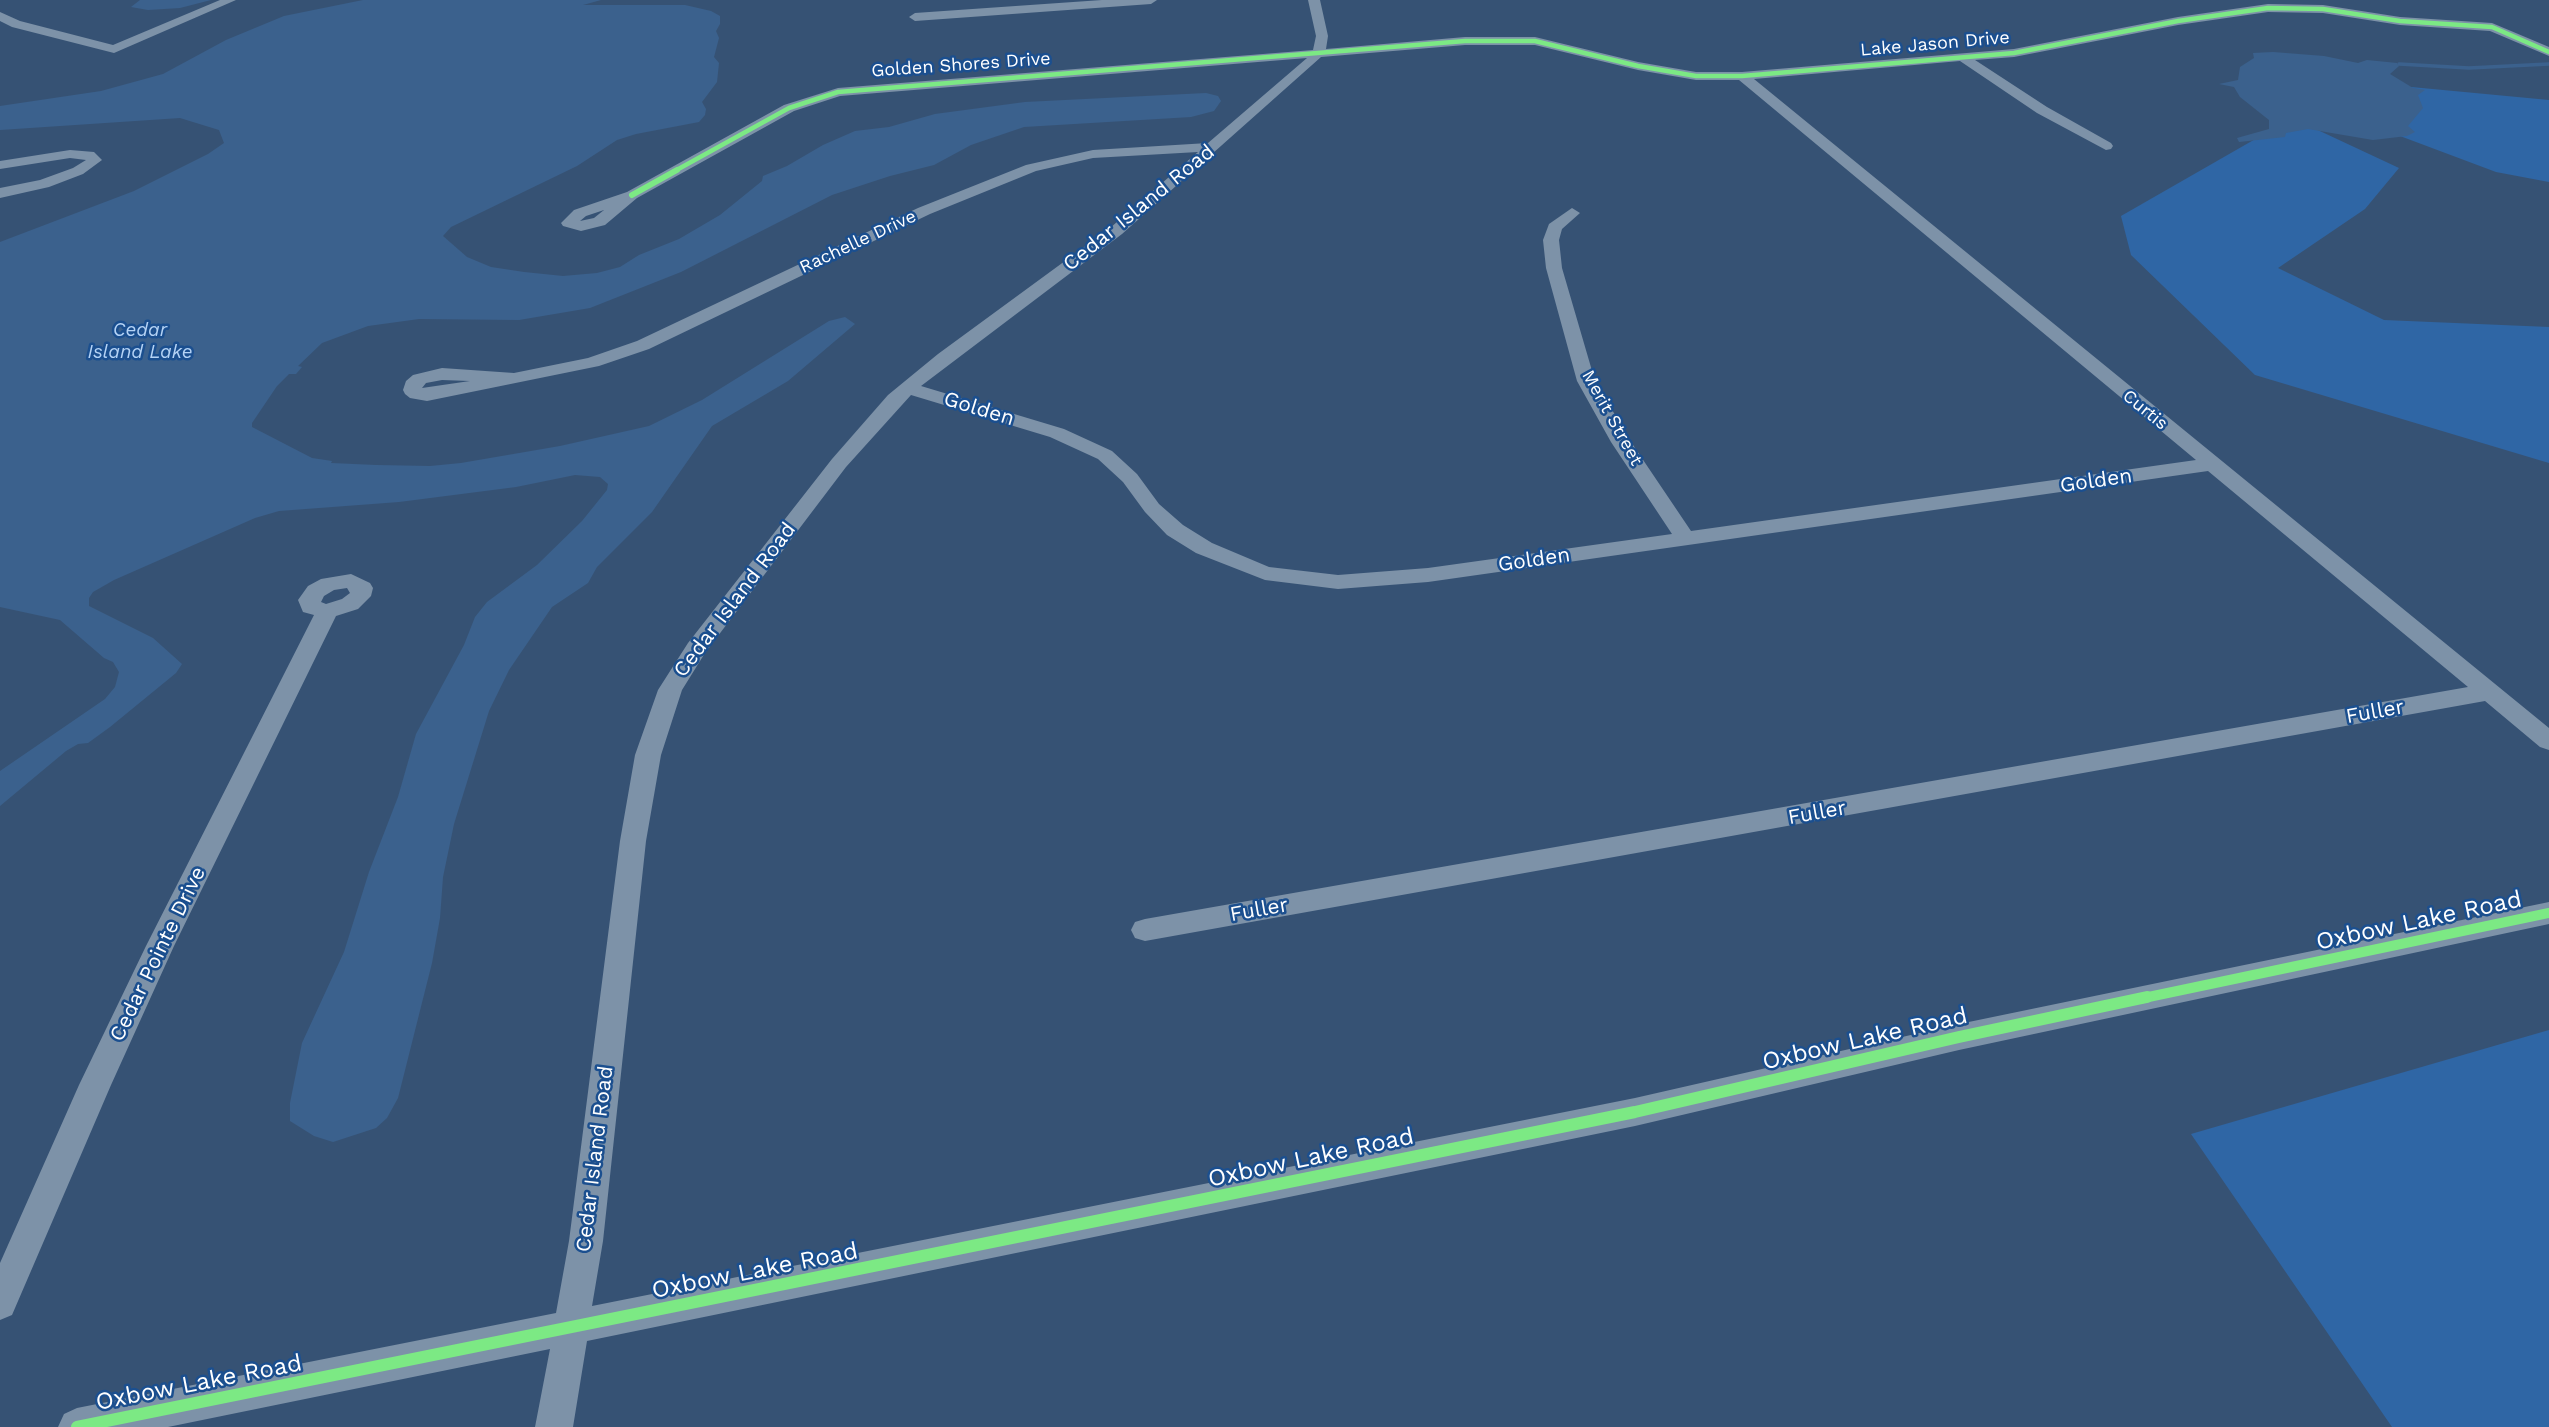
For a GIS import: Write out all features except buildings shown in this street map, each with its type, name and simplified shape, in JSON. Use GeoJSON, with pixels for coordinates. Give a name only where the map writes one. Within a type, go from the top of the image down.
{"type":"FeatureCollection","features":[{"type":"Feature","properties":{"kind":"street"},"geometry":{"type":"LineString","coordinates":[[0,16],[27,27],[102,48],[117,48],[230,0]]}},
{"type":"Feature","properties":{"kind":"street"},"geometry":{"type":"LineString","coordinates":[[915,17],[1151,0]]}},
{"type":"Feature","properties":{"kind":"street"},"geometry":{"type":"LineString","coordinates":[[1314,0],[1322,36],[1317,53]]}},
{"type":"Feature","properties":{"kind":"street","name":"Lake Jason Drive"},"geometry":{"type":"LineString","coordinates":[[1317,53],[1465,41],[1520,40],[1568,47],[1638,66],[1696,76],[1742,76],[2014,53],[2197,18],[2268,8],[2323,9],[2412,22],[2492,27],[2549,52]]}},
{"type":"Feature","properties":{"kind":"street"},"geometry":{"type":"LineString","coordinates":[[9,32],[27,27]]}},
{"type":"Feature","properties":{"kind":"street"},"geometry":{"type":"LineString","coordinates":[[109,60],[117,48]]}},
{"type":"Feature","properties":{"kind":"street","name":"Cedar Island Road"},"geometry":{"type":"LineString","coordinates":[[554,1427],[587,1227],[633,841],[648,755],[662,708],[679,673],[853,445],[907,388],[1097,245],[1298,74],[1317,53]]}},
{"type":"Feature","properties":{"kind":"street","name":"Golden Shores Drive"},"geometry":{"type":"LineString","coordinates":[[632,195],[789,108],[831,93],[874,87],[1317,53]]}},
{"type":"Feature","properties":{"kind":"street"},"geometry":{"type":"LineString","coordinates":[[1963,58],[2042,110],[2105,146]]}},
{"type":"Feature","properties":{"kind":"street","name":"Curtis"},"geometry":{"type":"LineString","coordinates":[[1742,76],[2549,741]]}},
{"type":"Feature","properties":{"kind":"street","name":"Rachelle Drive"},"geometry":{"type":"LineString","coordinates":[[514,379],[579,366],[643,345],[924,211],[1031,168],[1093,154],[1214,147]]}},
{"type":"Feature","properties":{"kind":"street"},"geometry":{"type":"LineString","coordinates":[[0,165],[70,154],[89,155],[95,160],[78,171],[44,184],[0,193]]}},
{"type":"Feature","properties":{"kind":"street","name":"Merit Street"},"geometry":{"type":"LineString","coordinates":[[1572,214],[1555,227],[1551,240],[1554,268],[1587,381],[1622,442],[1685,538]]}},
{"type":"Feature","properties":{"kind":"street","name":"Golden"},"geometry":{"type":"LineString","coordinates":[[907,388],[1057,433],[1105,455],[1130,478],[1152,508],[1175,530],[1204,548],[1265,573],[1338,582],[1428,575],[2212,464]]}},
{"type":"Feature","properties":{"kind":"street","name":"Cedar Pointe Drive"},"geometry":{"type":"LineString","coordinates":[[0,1303],[95,1085],[160,946],[327,611]]}},
{"type":"Feature","properties":{"kind":"street","name":"Fuller"},"geometry":{"type":"LineString","coordinates":[[1144,930],[1690,836],[2489,692]]}},
{"type":"Feature","properties":{"kind":"street","name":"Oxbow Lake Road"},"geometry":{"type":"LineString","coordinates":[[77,1427],[1635,1112],[1959,1037],[2549,913]]}},
{"type":"Feature","properties":{"kind":"shaded area"},"geometry":{"type":"Polygon","coordinates":[[[2390,85],[2549,100],[2549,182],[2496,172],[2384,130],[2390,85]]]}},
{"type":"Feature","properties":{"kind":"shaded area"},"geometry":{"type":"Polygon","coordinates":[[[2292,118],[2399,168],[2365,209],[2278,268],[2384,320],[2549,327],[2549,463],[2255,375],[2131,255],[2121,216],[2292,118]]]}},
{"type":"Feature","properties":{"kind":"shaded area"},"geometry":{"type":"Polygon","coordinates":[[[2549,1030],[2549,1427],[2392,1427],[2191,1134],[2549,1030]]]}},
{"type":"Feature","properties":{"kind":"water"},"geometry":{"type":"Polygon","coordinates":[[[140,0],[211,0],[180,8],[148,10],[131,7],[140,0]]]}},
{"type":"Feature","properties":{"kind":"water","name":"Cedar Island Lake"},"geometry":{"type":"Polygon","coordinates":[[[363,0],[601,0],[583,5],[685,5],[720,16],[716,31],[719,38],[714,57],[719,63],[717,82],[702,102],[706,109],[699,122],[617,140],[577,166],[451,227],[443,236],[467,257],[491,267],[524,272],[563,276],[597,273],[620,267],[639,255],[679,239],[720,215],[762,181],[763,176],[855,131],[889,127],[935,114],[1025,102],[1206,93],[1218,96],[1221,101],[1214,111],[1191,117],[1024,127],[971,145],[934,165],[832,195],[681,272],[590,308],[519,320],[419,319],[368,326],[322,343],[298,366],[302,367],[296,374],[289,374],[277,386],[252,427],[312,458],[332,461],[331,463],[376,465],[430,466],[461,463],[560,446],[649,426],[702,400],[829,321],[845,317],[855,324],[788,381],[712,426],[652,512],[597,567],[588,583],[552,607],[509,670],[489,711],[454,824],[443,877],[440,918],[432,963],[398,1098],[387,1118],[376,1128],[333,1142],[314,1136],[290,1121],[290,1103],[302,1043],[344,952],[369,872],[398,797],[416,734],[464,645],[475,617],[487,602],[537,565],[582,521],[607,490],[608,484],[600,477],[575,475],[516,487],[399,502],[279,511],[255,518],[114,580],[93,592],[89,598],[89,606],[153,638],[182,664],[176,673],[110,727],[88,743],[78,744],[66,751],[0,806],[0,771],[105,699],[115,687],[119,672],[113,662],[104,658],[60,620],[0,607],[0,242],[134,191],[208,154],[224,143],[219,130],[180,118],[0,130],[0,106],[101,91],[163,74],[226,40],[284,16],[363,0]]]}},
{"type":"Feature","properties":{"kind":"water"},"geometry":{"type":"Polygon","coordinates":[[[2253,53],[2324,56],[2358,63],[2367,60],[2397,63],[2399,66],[2390,74],[2413,88],[2425,90],[2418,95],[2423,108],[2408,126],[2415,132],[2407,136],[2373,140],[2308,129],[2286,133],[2285,137],[2239,142],[2237,138],[2269,129],[2269,120],[2240,97],[2234,87],[2219,84],[2238,80],[2240,67],[2254,58],[2253,53]]]}},
{"type":"Feature","properties":{"kind":"waterway"},"geometry":{"type":"LineString","coordinates":[[2399,64],[2469,68],[2549,64]]}},
{"type":"Feature","properties":{"kind":"cycle path"},"geometry":{"type":"LineString","coordinates":[[632,195],[789,108],[838,92],[1465,41],[1535,41],[1638,66],[1696,76],[1742,76],[2014,53],[2178,21],[2268,8],[2323,9],[2400,21],[2492,27],[2549,52]]}},
{"type":"Feature","properties":{"kind":"cycle path"},"geometry":{"type":"LineString","coordinates":[[77,1427],[1635,1112],[1959,1037],[2549,913]]}}]}
